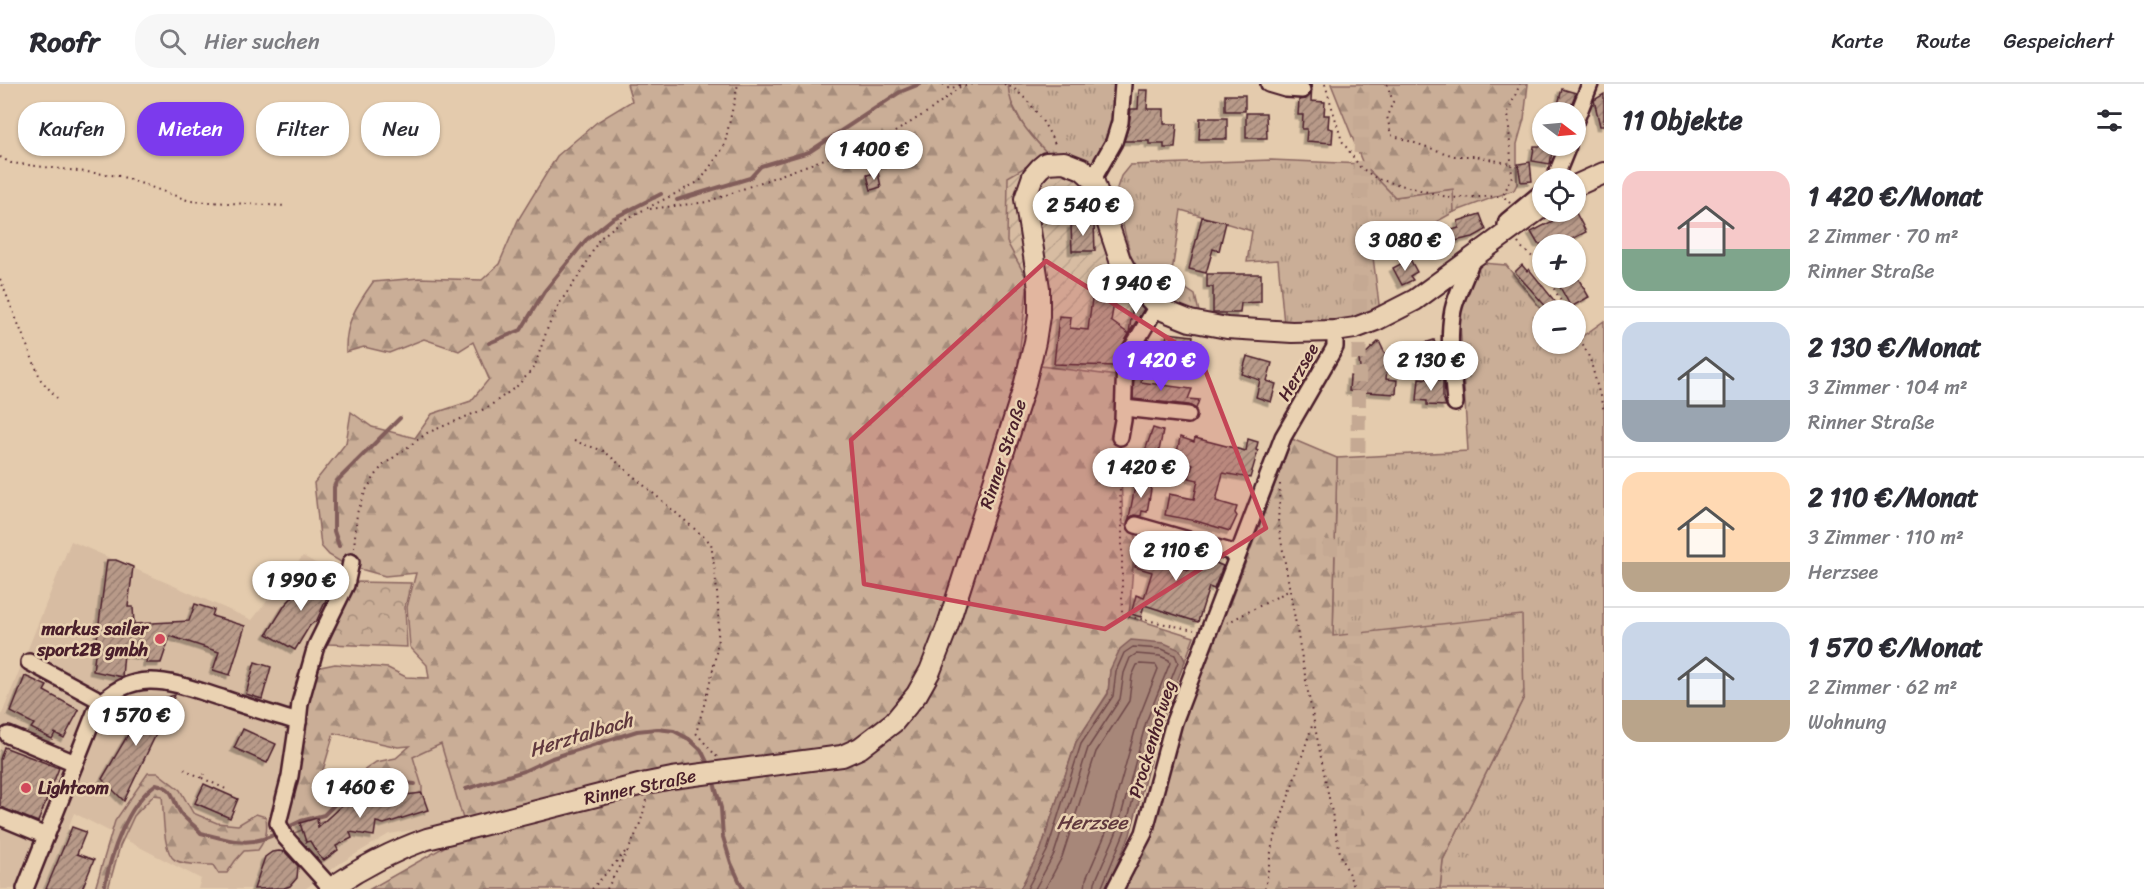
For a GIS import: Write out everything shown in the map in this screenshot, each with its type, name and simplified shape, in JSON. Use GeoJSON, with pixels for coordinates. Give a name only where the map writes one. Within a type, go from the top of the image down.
{"type":"FeatureCollection","features":[{"type":"Feature","properties":{"kind":"main road"},"geometry":{"type":"LineString","coordinates":[[1064,162],[1082,170],[1093,179],[1120,260],[1128,275],[1142,292],[1157,306],[1177,316],[1206,325],[1292,332],[1335,331],[1364,325],[1389,315],[1415,300],[1532,214]]}},
{"type":"Feature","properties":{"kind":"main road","name":"Rinner Straße"},"geometry":{"type":"LineString","coordinates":[[330,889],[386,856],[428,839],[647,783],[842,756],[860,748],[894,722],[917,694],[930,671],[965,573],[1023,391],[1039,316],[1039,288],[1026,214],[1025,199],[1028,186],[1033,176],[1046,164],[1064,162]]}},
{"type":"Feature","properties":{"kind":"main road"},"geometry":{"type":"LineString","coordinates":[[1586,181],[1604,173]]}},
{"type":"Feature","properties":{"kind":"street"},"geometry":{"type":"LineString","coordinates":[[1093,179],[1114,142],[1120,122],[1123,84]]}},
{"type":"Feature","properties":{"kind":"street"},"geometry":{"type":"LineString","coordinates":[[1269,84],[1286,89],[1302,90]]}},
{"type":"Feature","properties":{"kind":"street"},"geometry":{"type":"LineString","coordinates":[[1583,102],[1590,84]]}},
{"type":"Feature","properties":{"kind":"street"},"geometry":{"type":"LineString","coordinates":[[1509,231],[1507,221],[1532,200]]}},
{"type":"Feature","properties":{"kind":"street"},"geometry":{"type":"LineString","coordinates":[[1455,403],[1450,354],[1451,325],[1456,300],[1469,271],[1472,258]]}},
{"type":"Feature","properties":{"kind":"street"},"geometry":{"type":"LineString","coordinates":[[1119,437],[1124,408],[1125,360],[1157,306]]}},
{"type":"Feature","properties":{"kind":"street","name":"Herzsee"},"geometry":{"type":"LineString","coordinates":[[1209,633],[1283,436],[1335,347],[1335,331]]}},
{"type":"Feature","properties":{"kind":"street"},"geometry":{"type":"LineString","coordinates":[[1124,408],[1188,415]]}},
{"type":"Feature","properties":{"kind":"street"},"geometry":{"type":"LineString","coordinates":[[1136,525],[1238,554]]}},
{"type":"Feature","properties":{"kind":"street"},"geometry":{"type":"LineString","coordinates":[[330,889],[282,832],[278,820],[293,764],[300,703],[316,646],[346,585],[351,562]]}},
{"type":"Feature","properties":{"kind":"street","name":"Prockenhofweg"},"geometry":{"type":"LineString","coordinates":[[1115,889],[1144,833],[1174,722],[1209,633]]}},
{"type":"Feature","properties":{"kind":"street"},"geometry":{"type":"LineString","coordinates":[[29,662],[103,702]]}},
{"type":"Feature","properties":{"kind":"street"},"geometry":{"type":"LineString","coordinates":[[25,889],[93,716],[103,702],[116,692],[147,680],[162,680],[298,722]]}},
{"type":"Feature","properties":{"kind":"street"},"geometry":{"type":"LineString","coordinates":[[8,735],[75,763]]}},
{"type":"Feature","properties":{"kind":"street"},"geometry":{"type":"LineString","coordinates":[[0,817],[46,836]]}},
{"type":"Feature","properties":{"kind":"path"},"geometry":{"type":"LineString","coordinates":[[351,562],[357,513],[366,490],[382,466],[427,433],[487,408],[517,386],[534,368],[548,327],[561,301],[583,270],[599,239],[620,222],[700,181],[724,147],[738,84]]}},
{"type":"Feature","properties":{"kind":"path"},"geometry":{"type":"LineString","coordinates":[[943,84],[950,89],[963,84]]}},
{"type":"Feature","properties":{"kind":"path"},"geometry":{"type":"LineString","coordinates":[[646,209],[707,202],[859,147],[890,135],[929,111],[960,87],[973,84]]}},
{"type":"Feature","properties":{"kind":"path"},"geometry":{"type":"LineString","coordinates":[[1004,84],[1015,86],[1047,126],[1064,162]]}},
{"type":"Feature","properties":{"kind":"path"},"geometry":{"type":"LineString","coordinates":[[1325,84],[1342,141],[1360,167],[1377,179],[1451,198],[1503,196],[1518,212]]}},
{"type":"Feature","properties":{"kind":"path"},"geometry":{"type":"LineString","coordinates":[[1387,84],[1394,102],[1387,116],[1391,135],[1454,156],[1476,156],[1511,165]]}},
{"type":"Feature","properties":{"kind":"path"},"geometry":{"type":"LineString","coordinates":[[1503,196],[1512,176],[1508,112],[1520,84]]}},
{"type":"Feature","properties":{"kind":"path"},"geometry":{"type":"LineString","coordinates":[[0,157],[10,164],[120,176],[190,201],[287,206]]}},
{"type":"Feature","properties":{"kind":"path"},"geometry":{"type":"LineString","coordinates":[[1509,231],[1522,249],[1532,255]]}},
{"type":"Feature","properties":{"kind":"path"},"geometry":{"type":"LineString","coordinates":[[0,279],[41,380],[57,398]]}},
{"type":"Feature","properties":{"kind":"path"},"geometry":{"type":"LineString","coordinates":[[1586,351],[1604,411]]}},
{"type":"Feature","properties":{"kind":"path"},"geometry":{"type":"LineString","coordinates":[[1119,437],[1116,453],[1122,521],[1122,615],[1209,633],[1290,590]]}},
{"type":"Feature","properties":{"kind":"path"},"geometry":{"type":"LineString","coordinates":[[574,441],[604,451],[711,543],[718,596],[718,637],[709,687],[696,733],[717,772]]}},
{"type":"Feature","properties":{"kind":"path"},"geometry":{"type":"LineString","coordinates":[[1281,480],[1278,523],[1290,590],[1340,852],[1355,889]]}},
{"type":"Feature","properties":{"kind":"path"},"geometry":{"type":"LineString","coordinates":[[1265,889],[1272,846],[1314,720]]}},
{"type":"Feature","properties":{"kind":"path"},"geometry":{"type":"LineString","coordinates":[[184,769],[203,776],[228,790]]}},
{"type":"Feature","properties":{"kind":"path"},"geometry":{"type":"LineString","coordinates":[[592,889],[636,838],[642,822],[647,783]]}},
{"type":"Feature","properties":{"kind":"path"},"geometry":{"type":"LineString","coordinates":[[608,889],[629,847]]}},
{"type":"Feature","properties":{"kind":"highlighted area"},"geometry":{"type":"Polygon","coordinates":[[[1046,261],[1201,359],[1266,528],[1105,629],[864,584],[851,440],[1046,261]]]}},
{"type":"Feature","properties":{"kind":"shaded area"},"geometry":{"type":"Polygon","coordinates":[[[1048,154],[1092,166],[1150,311],[1137,358],[1117,376],[1018,363],[1028,281],[1007,242],[1008,177],[1048,154]]]}},
{"type":"Feature","properties":{"kind":"shaded area"},"geometry":{"type":"Polygon","coordinates":[[[71,541],[252,620],[303,556],[351,583],[316,668],[288,816],[441,744],[464,822],[389,834],[339,864],[305,889],[198,889],[201,879],[74,813],[44,889],[0,889],[0,719],[71,541]]]}},
{"type":"Feature","properties":{"kind":"green space"},"geometry":{"type":"Polygon","coordinates":[[[627,84],[1008,84],[1012,104],[1021,122],[1048,154],[1008,177],[1007,242],[1028,281],[1018,363],[1117,376],[1123,524],[1136,529],[1129,617],[1194,637],[1185,661],[1180,650],[1110,670],[1108,693],[1076,742],[1041,849],[1020,889],[370,889],[446,846],[464,822],[441,744],[413,757],[422,793],[398,796],[397,791],[350,798],[325,821],[318,824],[317,818],[301,823],[302,830],[292,834],[288,827],[288,816],[316,668],[335,664],[388,668],[406,677],[429,678],[427,665],[410,647],[407,607],[416,573],[385,576],[346,565],[329,555],[321,546],[314,483],[346,443],[351,412],[372,427],[415,438],[432,414],[471,401],[489,379],[473,342],[459,351],[424,339],[389,353],[364,347],[346,352],[347,332],[353,315],[373,282],[419,278],[482,280],[499,264],[518,220],[557,156],[597,122],[632,101],[627,84]],[[334,733],[321,777],[356,776],[376,762],[396,758],[410,746],[398,747],[334,733]]]}},
{"type":"Feature","properties":{"kind":"green space"},"geometry":{"type":"Polygon","coordinates":[[[1008,84],[1122,84],[1109,143],[1092,166],[1048,154],[1026,130],[1009,98],[1008,84]]]}},
{"type":"Feature","properties":{"kind":"green space"},"geometry":{"type":"Polygon","coordinates":[[[1331,84],[1528,84],[1524,119],[1517,144],[1517,184],[1514,190],[1454,212],[1453,189],[1395,197],[1363,164],[1331,84]]]}},
{"type":"Feature","properties":{"kind":"green space"},"geometry":{"type":"Polygon","coordinates":[[[1271,160],[1363,164],[1395,197],[1454,189],[1454,212],[1373,257],[1380,312],[1332,324],[1284,324],[1278,260],[1247,262],[1252,231],[1181,210],[1171,279],[1195,295],[1203,329],[1155,297],[1131,257],[1115,194],[1121,176],[1130,165],[1271,160]]]}},
{"type":"Feature","properties":{"kind":"green space"},"geometry":{"type":"Polygon","coordinates":[[[1482,263],[1506,265],[1534,300],[1532,300],[1532,354],[1586,354],[1586,334],[1604,321],[1604,889],[1440,889],[1443,860],[1524,697],[1333,636],[1337,458],[1468,451],[1459,307],[1482,263]]]}},
{"type":"Feature","properties":{"kind":"green space"},"geometry":{"type":"Polygon","coordinates":[[[1292,439],[1337,458],[1333,636],[1522,615],[1524,697],[1443,860],[1440,889],[1112,889],[1140,826],[1181,715],[1214,643],[1292,439]]]}},
{"type":"Feature","properties":{"kind":"green space"},"geometry":{"type":"Polygon","coordinates":[[[355,582],[411,583],[405,607],[407,647],[328,644],[355,582]]]}},
{"type":"Feature","properties":{"kind":"green space"},"geometry":{"type":"Polygon","coordinates":[[[148,773],[158,773],[180,790],[193,813],[217,823],[238,825],[256,814],[266,817],[265,839],[261,846],[258,850],[244,851],[227,873],[218,873],[213,865],[179,862],[171,856],[168,849],[164,831],[162,796],[154,795],[134,816],[120,846],[108,889],[95,889],[115,821],[148,773]]]}},
{"type":"Feature","properties":{"kind":"water","name":"Herzsee"},"geometry":{"type":"Polygon","coordinates":[[[1131,640],[1164,643],[1180,650],[1185,661],[1159,727],[1130,835],[1106,889],[1020,889],[1041,849],[1076,742],[1108,694],[1110,670],[1120,649],[1131,640]]]}},
{"type":"Feature","properties":{"kind":"building"},"geometry":{"type":"Polygon","coordinates":[[[1562,89],[1576,93],[1572,102],[1559,102],[1562,89]]]}},
{"type":"Feature","properties":{"kind":"building"},"geometry":{"type":"Polygon","coordinates":[[[1139,90],[1148,90],[1147,109],[1164,109],[1164,124],[1177,124],[1175,148],[1164,148],[1164,144],[1149,144],[1149,141],[1124,141],[1131,109],[1138,109],[1139,90]]]}},
{"type":"Feature","properties":{"kind":"building"},"geometry":{"type":"Polygon","coordinates":[[[1312,91],[1311,101],[1325,102],[1324,115],[1329,115],[1328,128],[1333,129],[1332,143],[1306,141],[1307,129],[1302,129],[1303,115],[1298,115],[1299,100],[1306,99],[1312,91]]]}},
{"type":"Feature","properties":{"kind":"building"},"geometry":{"type":"Polygon","coordinates":[[[1604,94],[1604,126],[1600,126],[1594,100],[1604,94]]]}},
{"type":"Feature","properties":{"kind":"building"},"geometry":{"type":"Polygon","coordinates":[[[1225,95],[1245,95],[1245,111],[1225,111],[1225,95]]]}},
{"type":"Feature","properties":{"kind":"building"},"geometry":{"type":"Polygon","coordinates":[[[1246,113],[1266,113],[1267,138],[1246,138],[1246,113]]]}},
{"type":"Feature","properties":{"kind":"building"},"geometry":{"type":"Polygon","coordinates":[[[1200,118],[1227,118],[1227,139],[1199,139],[1200,118]]]}},
{"type":"Feature","properties":{"kind":"building"},"geometry":{"type":"Polygon","coordinates":[[[1533,156],[1551,156],[1550,164],[1532,161],[1533,156]]]}},
{"type":"Feature","properties":{"kind":"building"},"geometry":{"type":"Polygon","coordinates":[[[1530,162],[1532,181],[1521,182],[1518,164],[1530,162]]]}},
{"type":"Feature","properties":{"kind":"building"},"geometry":{"type":"Polygon","coordinates":[[[878,172],[881,187],[871,190],[867,175],[878,172]]]}},
{"type":"Feature","properties":{"kind":"building"},"geometry":{"type":"Polygon","coordinates":[[[1480,214],[1486,230],[1473,237],[1450,242],[1448,231],[1459,228],[1458,221],[1480,214]]]}},
{"type":"Feature","properties":{"kind":"building"},"geometry":{"type":"Polygon","coordinates":[[[1202,217],[1226,222],[1219,251],[1213,249],[1206,273],[1189,269],[1202,217]]]}},
{"type":"Feature","properties":{"kind":"building"},"geometry":{"type":"Polygon","coordinates":[[[1086,222],[1094,224],[1095,251],[1072,251],[1071,225],[1086,222]]]}},
{"type":"Feature","properties":{"kind":"building"},"geometry":{"type":"Polygon","coordinates":[[[1550,222],[1581,222],[1586,232],[1582,234],[1532,234],[1531,232],[1550,222]]]}},
{"type":"Feature","properties":{"kind":"building"},"geometry":{"type":"Polygon","coordinates":[[[1410,259],[1417,272],[1410,276],[1413,280],[1402,285],[1393,268],[1410,259]]]}},
{"type":"Feature","properties":{"kind":"building"},"geometry":{"type":"Polygon","coordinates":[[[1522,265],[1527,271],[1529,269],[1532,273],[1532,288],[1544,288],[1554,300],[1540,300],[1515,272],[1522,265]]]}},
{"type":"Feature","properties":{"kind":"building"},"geometry":{"type":"Polygon","coordinates":[[[1207,274],[1261,274],[1261,302],[1241,303],[1240,313],[1213,313],[1213,287],[1207,287],[1207,274]]]}},
{"type":"Feature","properties":{"kind":"building"},"geometry":{"type":"Polygon","coordinates":[[[1561,288],[1584,288],[1589,297],[1584,300],[1567,300],[1561,288]]]}},
{"type":"Feature","properties":{"kind":"building"},"geometry":{"type":"Polygon","coordinates":[[[1092,299],[1114,303],[1111,321],[1129,334],[1116,356],[1115,366],[1054,364],[1059,316],[1071,317],[1070,328],[1088,330],[1092,299]]]}},
{"type":"Feature","properties":{"kind":"building"},"geometry":{"type":"Polygon","coordinates":[[[1133,305],[1140,305],[1144,309],[1129,333],[1133,305]]]}},
{"type":"Feature","properties":{"kind":"building"},"geometry":{"type":"Polygon","coordinates":[[[1167,333],[1193,336],[1190,361],[1178,360],[1177,366],[1163,364],[1167,333]]]}},
{"type":"Feature","properties":{"kind":"building"},"geometry":{"type":"Polygon","coordinates":[[[1434,340],[1441,365],[1420,371],[1412,347],[1434,340]]]}},
{"type":"Feature","properties":{"kind":"building"},"geometry":{"type":"Polygon","coordinates":[[[1379,341],[1388,360],[1386,379],[1397,380],[1396,394],[1349,391],[1350,376],[1361,377],[1359,360],[1379,341]]]}},
{"type":"Feature","properties":{"kind":"building"},"geometry":{"type":"Polygon","coordinates":[[[1247,356],[1272,363],[1267,381],[1276,384],[1271,402],[1256,397],[1260,380],[1242,374],[1247,356]]]}},
{"type":"Feature","properties":{"kind":"building"},"geometry":{"type":"Polygon","coordinates":[[[1134,368],[1143,369],[1141,382],[1192,389],[1188,399],[1199,400],[1196,409],[1189,405],[1133,399],[1134,368]]]}},
{"type":"Feature","properties":{"kind":"building"},"geometry":{"type":"Polygon","coordinates":[[[1419,378],[1443,380],[1443,397],[1446,406],[1427,405],[1427,401],[1417,400],[1419,378]]]}},
{"type":"Feature","properties":{"kind":"building"},"geometry":{"type":"Polygon","coordinates":[[[1153,428],[1163,431],[1158,456],[1145,451],[1153,428]]]}},
{"type":"Feature","properties":{"kind":"building"},"geometry":{"type":"Polygon","coordinates":[[[1180,437],[1194,442],[1195,438],[1246,451],[1248,439],[1258,442],[1256,450],[1258,451],[1250,478],[1223,473],[1216,501],[1237,507],[1235,513],[1237,516],[1230,531],[1165,515],[1169,494],[1194,499],[1198,480],[1189,478],[1193,464],[1176,459],[1180,437]]]}},
{"type":"Feature","properties":{"kind":"building"},"geometry":{"type":"Polygon","coordinates":[[[1129,451],[1139,454],[1138,477],[1128,477],[1129,451]]]}},
{"type":"Feature","properties":{"kind":"building"},"geometry":{"type":"Polygon","coordinates":[[[1136,481],[1152,484],[1147,512],[1142,511],[1141,516],[1134,515],[1129,518],[1136,481]]]}},
{"type":"Feature","properties":{"kind":"building"},"geometry":{"type":"Polygon","coordinates":[[[1153,540],[1176,546],[1170,564],[1189,570],[1195,552],[1218,558],[1216,563],[1223,566],[1214,589],[1209,587],[1198,622],[1144,605],[1141,617],[1131,614],[1136,595],[1144,598],[1152,572],[1135,567],[1139,552],[1148,555],[1153,540]]]}},
{"type":"Feature","properties":{"kind":"building"},"geometry":{"type":"Polygon","coordinates":[[[107,560],[116,560],[133,567],[128,607],[133,607],[134,624],[189,621],[195,604],[214,610],[212,616],[245,626],[230,675],[213,670],[219,652],[170,636],[161,663],[146,663],[147,657],[124,653],[122,677],[93,671],[107,560]]]}},
{"type":"Feature","properties":{"kind":"building"},"geometry":{"type":"Polygon","coordinates":[[[314,574],[333,584],[317,620],[310,625],[295,650],[267,634],[285,605],[314,574]]]}},
{"type":"Feature","properties":{"kind":"building"},"geometry":{"type":"Polygon","coordinates":[[[255,662],[271,667],[262,699],[246,694],[255,662]]]}},
{"type":"Feature","properties":{"kind":"building"},"geometry":{"type":"Polygon","coordinates":[[[25,676],[47,686],[44,691],[79,710],[64,738],[55,733],[52,739],[31,728],[34,724],[11,712],[25,676]]]}},
{"type":"Feature","properties":{"kind":"building"},"geometry":{"type":"Polygon","coordinates":[[[175,695],[124,801],[102,779],[147,702],[175,695]]]}},
{"type":"Feature","properties":{"kind":"building"},"geometry":{"type":"Polygon","coordinates":[[[243,729],[276,744],[267,763],[234,748],[243,729]]]}},
{"type":"Feature","properties":{"kind":"building","name":"Lightcom"},"geometry":{"type":"Polygon","coordinates":[[[4,747],[59,768],[38,822],[0,807],[0,759],[4,747]]]}},
{"type":"Feature","properties":{"kind":"building"},"geometry":{"type":"Polygon","coordinates":[[[204,784],[238,799],[230,818],[195,803],[204,784]]]}},
{"type":"Feature","properties":{"kind":"building"},"geometry":{"type":"Polygon","coordinates":[[[398,790],[398,796],[422,793],[428,810],[384,824],[376,822],[374,836],[350,832],[352,838],[336,846],[338,850],[324,860],[310,841],[306,842],[300,823],[317,818],[318,827],[350,798],[398,790]]]}},
{"type":"Feature","properties":{"kind":"building"},"geometry":{"type":"Polygon","coordinates":[[[72,827],[86,832],[77,854],[94,860],[82,889],[46,889],[72,827]]]}},
{"type":"Feature","properties":{"kind":"building"},"geometry":{"type":"Polygon","coordinates":[[[272,852],[285,852],[298,866],[297,878],[290,886],[284,888],[254,889],[265,857],[272,852]]]}},
{"type":"Feature","properties":{"kind":"waterway"},"geometry":{"type":"LineString","coordinates":[[677,200],[750,178],[761,166],[809,152],[900,92],[920,84]]}},
{"type":"Feature","properties":{"kind":"waterway"},"geometry":{"type":"LineString","coordinates":[[489,343],[521,330],[544,292],[586,240],[612,219],[661,194]]}},
{"type":"Feature","properties":{"kind":"waterway"},"geometry":{"type":"LineString","coordinates":[[339,546],[334,531],[334,487],[337,481],[400,418]]}},
{"type":"Feature","properties":{"kind":"waterway","name":"Herztalbach"},"geometry":{"type":"LineString","coordinates":[[466,789],[637,731],[657,729],[674,731],[689,739],[701,750],[709,766]]}},
{"type":"Feature","properties":{"kind":"waterway","name":"Herztalbach"},"geometry":{"type":"LineString","coordinates":[[713,779],[721,808],[723,837],[731,863],[743,889]]}},
{"type":"Feature","properties":{"kind":"waterway","name":"Herztalbach"},"geometry":{"type":"LineString","coordinates":[[286,828],[324,815],[346,793],[375,783],[415,784]]}},
{"type":"Feature","properties":{"kind":"waterway","name":"Herztalbach"},"geometry":{"type":"LineString","coordinates":[[104,889],[121,832],[136,805],[156,784],[170,791],[182,815],[201,833],[232,840],[250,841],[269,837],[279,832]]}},
{"type":"Feature","properties":{"kind":"tunnel"},"geometry":{"type":"LineString","coordinates":[[1353,889],[1362,84]]}},
{"type":"Feature","properties":{"kind":"tunnel"},"geometry":{"type":"LineString","coordinates":[[1300,547],[1357,548]]}},
{"type":"Feature","properties":{"kind":"place","name":"markus sailer sport2B gmbh"},"geometry":{"type":"Point","coordinates":[160,639]}},
{"type":"Feature","properties":{"kind":"place","name":"Lightcom"},"geometry":{"type":"Point","coordinates":[26,788]}}]}
